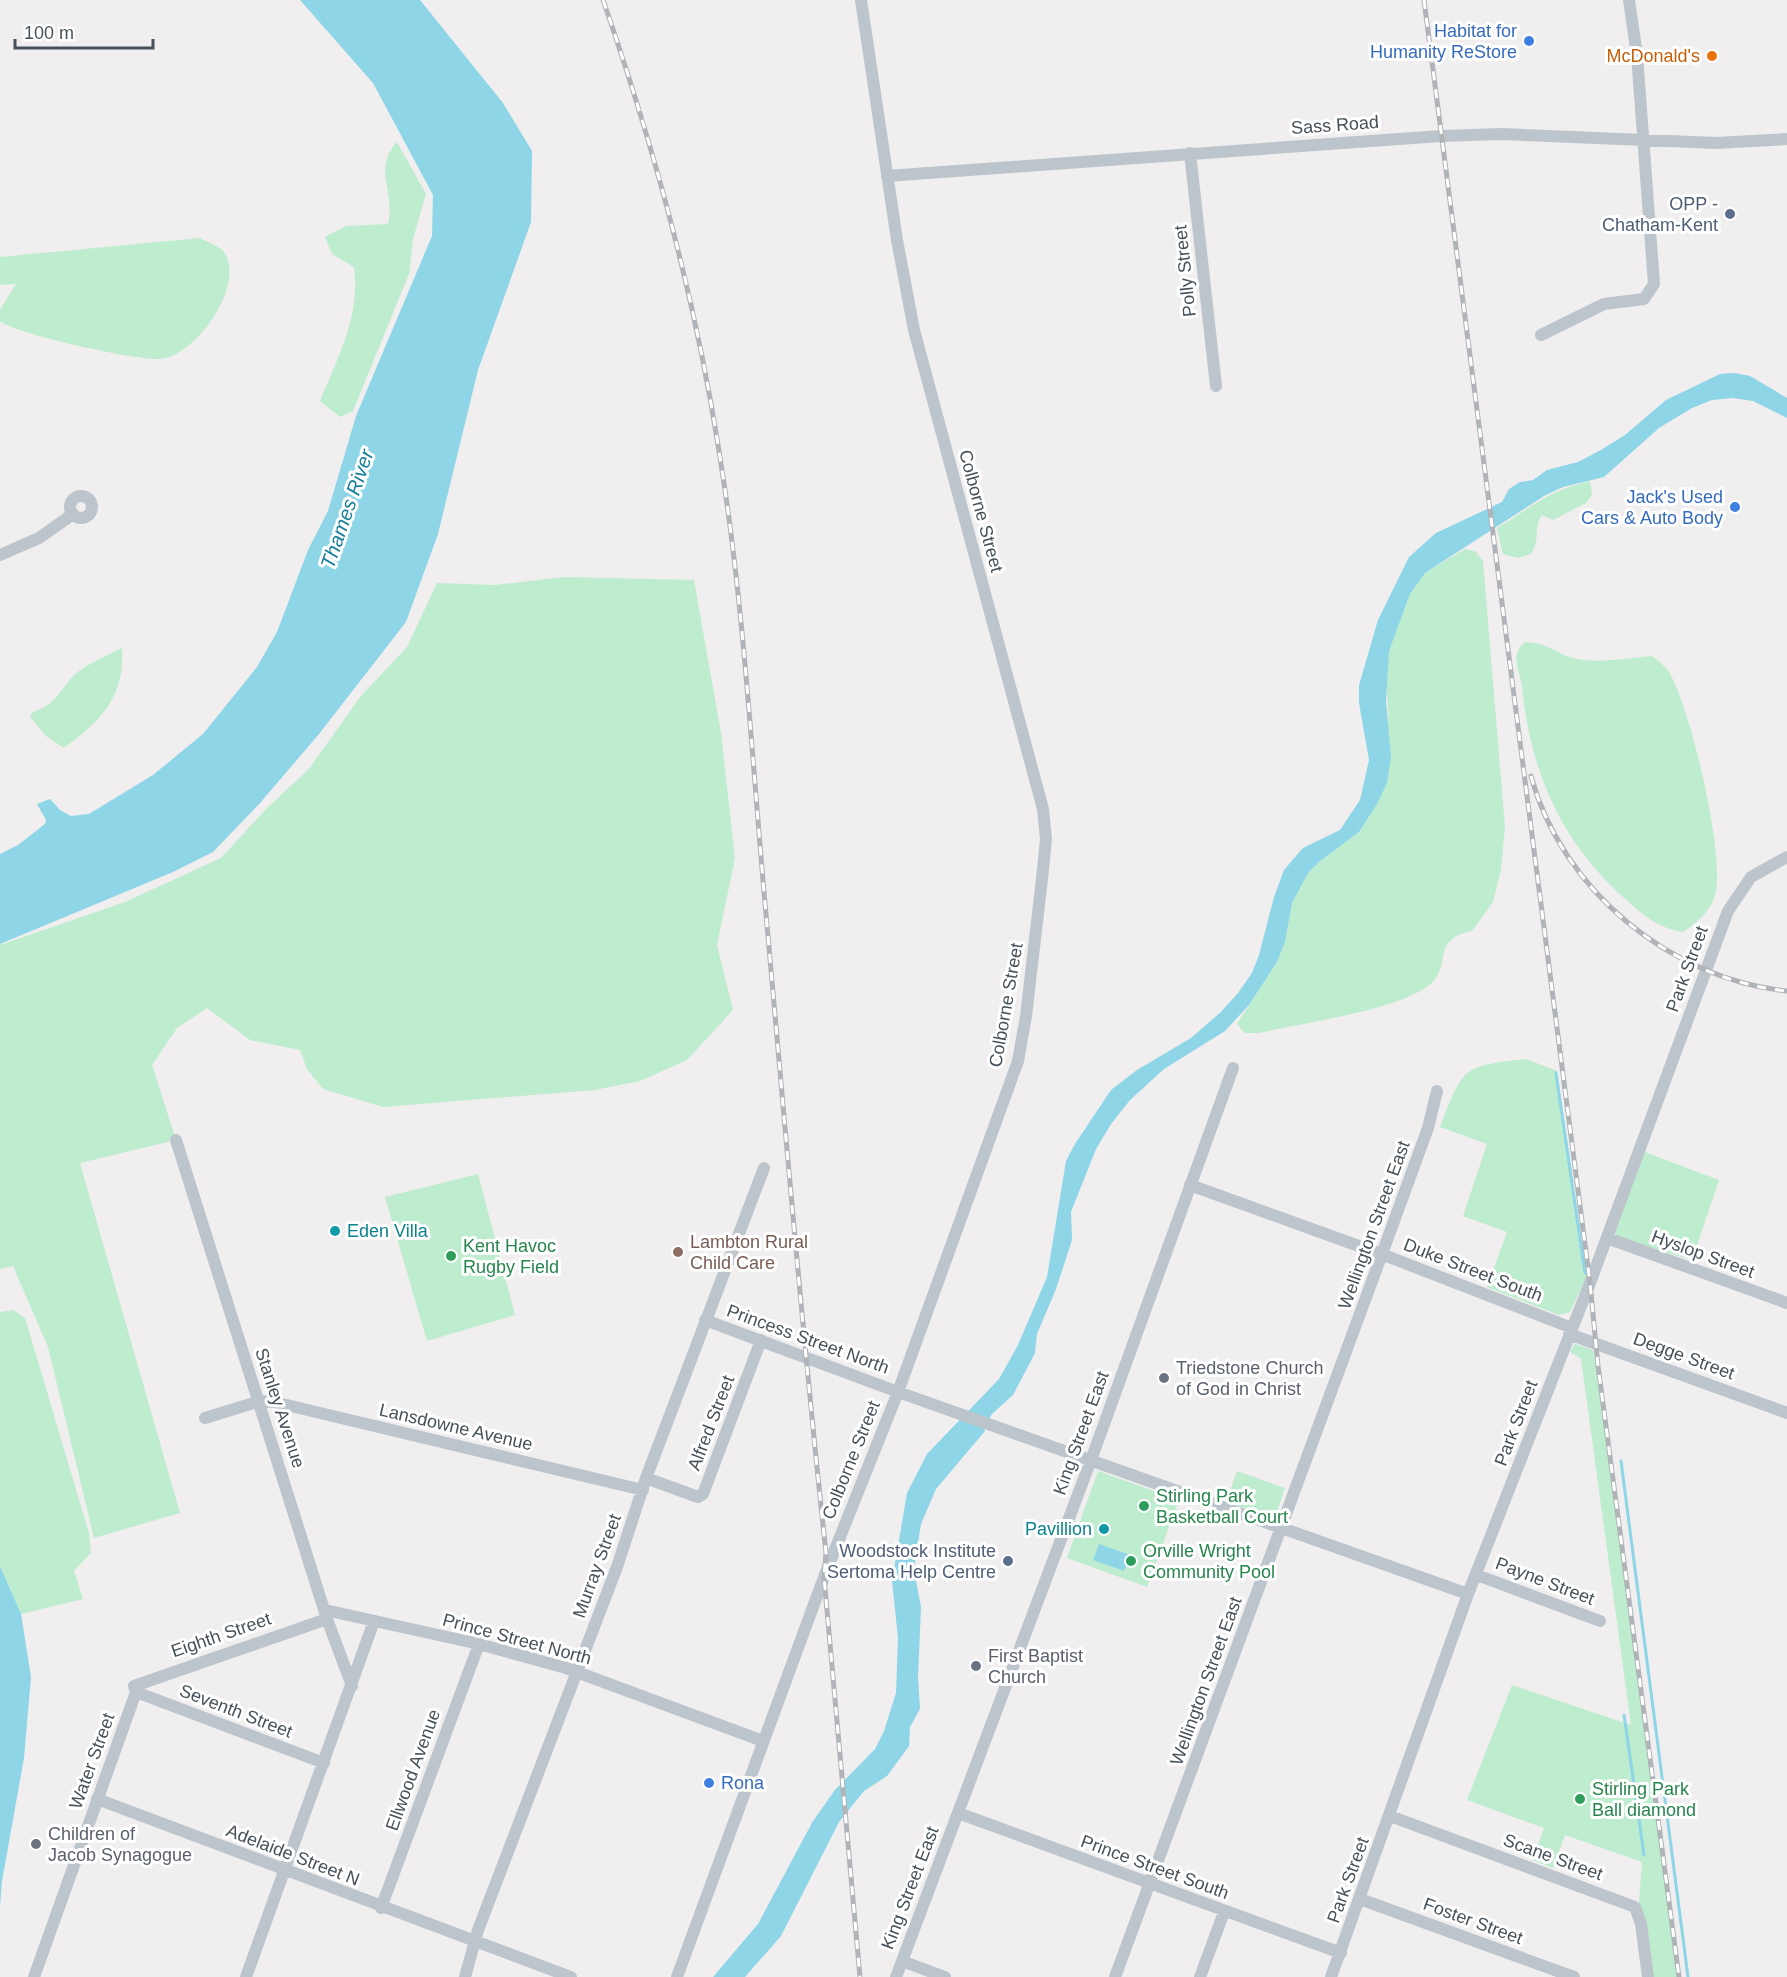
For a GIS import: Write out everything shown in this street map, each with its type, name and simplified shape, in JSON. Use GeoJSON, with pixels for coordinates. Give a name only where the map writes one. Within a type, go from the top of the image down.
{"type":"FeatureCollection","features":[{"type":"Feature","properties":{"kind":"street","name":"Colborne Street"},"geometry":{"type":"LineString","coordinates":[[676,1977],[763,1741],[898,1392],[1018,1061],[1026,1016],[1046,839],[1043,809],[914,330],[887,176],[861,0]]}},
{"type":"Feature","properties":{"kind":"street"},"geometry":{"type":"LineString","coordinates":[[1541,335],[1596,307],[1639,300],[1651,291],[1654,279],[1644,138],[1637,55],[1629,0]]}},
{"type":"Feature","properties":{"kind":"street","name":"Sass Road"},"geometry":{"type":"LineString","coordinates":[[887,176],[1462,135],[1644,138],[1716,143],[1787,139]]}},
{"type":"Feature","properties":{"kind":"street","name":"Polly Street"},"geometry":{"type":"LineString","coordinates":[[1190,153],[1216,386]]}},
{"type":"Feature","properties":{"kind":"street"},"geometry":{"type":"LineString","coordinates":[[0,555],[39,538],[73,514]]}},
{"type":"Feature","properties":{"kind":"street","name":"Park Street"},"geometry":{"type":"LineString","coordinates":[[1337,1976],[1341,1953],[1468,1594],[1478,1575],[1607,1238],[1728,911],[1742,886],[1760,870],[1787,856]]}},
{"type":"Feature","properties":{"kind":"street","name":"King Street East"},"geometry":{"type":"LineString","coordinates":[[896,1977],[1091,1460],[1233,1068]]}},
{"type":"Feature","properties":{"kind":"street","name":"Wellington Street East"},"geometry":{"type":"LineString","coordinates":[[1115,1977],[1428,1128],[1437,1091]]}},
{"type":"Feature","properties":{"kind":"street","name":"Stanley Avenue"},"geometry":{"type":"LineString","coordinates":[[176,1140],[326,1615],[352,1686]]}},
{"type":"Feature","properties":{"kind":"street","name":"Murray Street"},"geometry":{"type":"LineString","coordinates":[[465,1977],[478,1930],[577,1672],[644,1484],[764,1168]]}},
{"type":"Feature","properties":{"kind":"street","name":"Duke Street South"},"geometry":{"type":"LineString","coordinates":[[1190,1185],[1382,1254],[1571,1331]]}},
{"type":"Feature","properties":{"kind":"street","name":"Hyslop Street"},"geometry":{"type":"LineString","coordinates":[[1607,1238],[1787,1303]]}},
{"type":"Feature","properties":{"kind":"street","name":"Princess Street North"},"geometry":{"type":"LineString","coordinates":[[705,1320],[898,1392],[1468,1594]]}},
{"type":"Feature","properties":{"kind":"street","name":"Degge Street"},"geometry":{"type":"LineString","coordinates":[[1571,1331],[1787,1413]]}},
{"type":"Feature","properties":{"kind":"street","name":"Alfred Street"},"geometry":{"type":"LineString","coordinates":[[644,1484],[698,1497],[703,1494],[761,1340]]}},
{"type":"Feature","properties":{"kind":"street"},"geometry":{"type":"LineString","coordinates":[[205,1418],[260,1401]]}},
{"type":"Feature","properties":{"kind":"street","name":"Lansdowne Avenue"},"geometry":{"type":"LineString","coordinates":[[260,1401],[274,1402],[644,1484]]}},
{"type":"Feature","properties":{"kind":"street","name":"Payne Street"},"geometry":{"type":"LineString","coordinates":[[1478,1575],[1600,1621]]}},
{"type":"Feature","properties":{"kind":"street","name":"Prince Street North"},"geometry":{"type":"LineString","coordinates":[[326,1615],[374,1621],[479,1644],[577,1672],[763,1741]]}},
{"type":"Feature","properties":{"kind":"street","name":"Eighth Street"},"geometry":{"type":"LineString","coordinates":[[136,1692],[134,1686],[153,1677],[326,1615]]}},
{"type":"Feature","properties":{"kind":"street"},"geometry":{"type":"LineString","coordinates":[[246,1977],[374,1621]]}},
{"type":"Feature","properties":{"kind":"street","name":"Ellwood Avenue"},"geometry":{"type":"LineString","coordinates":[[381,1908],[479,1644]]}},
{"type":"Feature","properties":{"kind":"street","name":"Seventh Street"},"geometry":{"type":"LineString","coordinates":[[136,1692],[324,1763]]}},
{"type":"Feature","properties":{"kind":"street","name":"Water Street"},"geometry":{"type":"LineString","coordinates":[[34,1977],[136,1692]]}},
{"type":"Feature","properties":{"kind":"street","name":"Adelaide Street N"},"geometry":{"type":"LineString","coordinates":[[97,1799],[381,1908],[571,1977]]}},
{"type":"Feature","properties":{"kind":"street","name":"Prince Street South"},"geometry":{"type":"LineString","coordinates":[[958,1813],[1341,1953]]}},
{"type":"Feature","properties":{"kind":"street","name":"Scane Street"},"geometry":{"type":"LineString","coordinates":[[1390,1816],[1635,1908],[1641,1924],[1648,1977]]}},
{"type":"Feature","properties":{"kind":"street","name":"Foster Street"},"geometry":{"type":"LineString","coordinates":[[1360,1899],[1574,1977]]}},
{"type":"Feature","properties":{"kind":"street"},"geometry":{"type":"LineString","coordinates":[[1200,1977],[1224,1912]]}},
{"type":"Feature","properties":{"kind":"street"},"geometry":{"type":"LineString","coordinates":[[902,1961],[945,1977]]}},
{"type":"Feature","properties":{"kind":"green space"},"geometry":{"type":"Polygon","coordinates":[[[397,142],[426,194],[413,239],[409,274],[353,411],[340,417],[320,401],[341,352],[351,319],[354,302],[354,267],[332,254],[325,237],[346,226],[388,224],[390,213],[385,171],[390,152],[397,142]]]}},
{"type":"Feature","properties":{"kind":"green space"},"geometry":{"type":"Polygon","coordinates":[[[200,238],[224,252],[229,266],[228,282],[223,299],[203,332],[175,355],[161,359],[128,356],[28,333],[0,321],[0,310],[16,284],[0,285],[0,257],[200,238]]]}},
{"type":"Feature","properties":{"kind":"green space"},"geometry":{"type":"Polygon","coordinates":[[[1590,481],[1592,495],[1586,503],[1553,520],[1542,515],[1538,524],[1536,543],[1531,554],[1518,558],[1503,554],[1497,528],[1540,500],[1590,481]]]}},
{"type":"Feature","properties":{"kind":"green space"},"geometry":{"type":"Polygon","coordinates":[[[1465,549],[1475,551],[1483,561],[1505,827],[1501,869],[1493,902],[1472,931],[1451,940],[1446,947],[1436,979],[1413,995],[1347,1015],[1259,1033],[1245,1033],[1237,1024],[1277,962],[1285,942],[1292,903],[1308,873],[1359,832],[1377,804],[1388,720],[1386,668],[1389,650],[1410,594],[1425,573],[1465,549]]]}},
{"type":"Feature","properties":{"kind":"green space"},"geometry":{"type":"Polygon","coordinates":[[[565,577],[694,580],[721,733],[735,858],[717,945],[733,1010],[687,1060],[640,1081],[594,1090],[383,1107],[323,1089],[307,1069],[300,1050],[250,1040],[207,1008],[177,1028],[152,1065],[176,1140],[80,1163],[180,1513],[94,1538],[48,1347],[13,1266],[0,1269],[0,945],[125,902],[221,858],[266,809],[309,769],[360,697],[407,647],[437,583],[495,585],[565,577]]]}},
{"type":"Feature","properties":{"kind":"green space"},"geometry":{"type":"Polygon","coordinates":[[[1525,642],[1540,644],[1566,656],[1583,660],[1652,656],[1669,672],[1687,716],[1696,747],[1711,817],[1717,876],[1715,895],[1710,907],[1698,921],[1683,932],[1657,923],[1628,902],[1599,873],[1565,826],[1541,775],[1526,718],[1516,658],[1525,642]]]}},
{"type":"Feature","properties":{"kind":"green space"},"geometry":{"type":"Polygon","coordinates":[[[122,648],[122,665],[115,694],[99,717],[64,748],[46,736],[30,717],[33,712],[49,704],[79,671],[122,648]]]}},
{"type":"Feature","properties":{"kind":"green space"},"geometry":{"type":"Polygon","coordinates":[[[1526,1059],[1557,1071],[1587,1276],[1570,1312],[1559,1315],[1487,1287],[1507,1232],[1463,1216],[1487,1144],[1440,1127],[1454,1092],[1468,1073],[1489,1064],[1526,1059]]]}},
{"type":"Feature","properties":{"kind":"green space"},"geometry":{"type":"Polygon","coordinates":[[[1642,1151],[1719,1180],[1692,1260],[1617,1238],[1614,1232],[1642,1151]]]}},
{"type":"Feature","properties":{"kind":"green space","name":"Kent Havoc Rugby Field"},"geometry":{"type":"Polygon","coordinates":[[[478,1174],[515,1315],[427,1341],[385,1197],[478,1174]]]}},
{"type":"Feature","properties":{"kind":"green space"},"geometry":{"type":"Polygon","coordinates":[[[13,1310],[25,1318],[89,1533],[91,1553],[74,1571],[83,1599],[21,1614],[0,1566],[0,1312],[13,1310]]]}},
{"type":"Feature","properties":{"kind":"green space"},"geometry":{"type":"Polygon","coordinates":[[[1575,1344],[1593,1350],[1600,1389],[1678,1977],[1652,1977],[1639,1902],[1642,1862],[1565,1835],[1553,1868],[1532,1860],[1544,1828],[1467,1800],[1512,1685],[1631,1725],[1581,1359],[1570,1352],[1575,1344]]]}},
{"type":"Feature","properties":{"kind":"green space"},"geometry":{"type":"Polygon","coordinates":[[[1098,1471],[1179,1500],[1147,1587],[1067,1558],[1098,1471]]]}},
{"type":"Feature","properties":{"kind":"green space"},"geometry":{"type":"Polygon","coordinates":[[[1237,1471],[1285,1488],[1275,1518],[1226,1502],[1237,1471]]]}},
{"type":"Feature","properties":{"kind":"water","name":"Thames River"},"geometry":{"type":"Polygon","coordinates":[[[300,0],[420,0],[503,103],[532,151],[531,222],[478,370],[438,534],[406,622],[319,734],[260,803],[213,852],[173,872],[0,944],[0,854],[18,845],[45,824],[46,820],[37,804],[50,799],[60,810],[71,816],[89,814],[153,775],[203,734],[257,667],[277,632],[308,550],[328,511],[356,416],[432,236],[433,195],[373,83],[300,0]]]}},
{"type":"Feature","properties":{"kind":"water"},"geometry":{"type":"Polygon","coordinates":[[[1734,373],[1750,376],[1787,398],[1787,418],[1753,401],[1733,398],[1712,400],[1692,408],[1659,428],[1604,477],[1563,487],[1544,496],[1425,573],[1410,594],[1389,651],[1386,702],[1391,757],[1387,783],[1377,804],[1359,832],[1308,873],[1292,903],[1285,942],[1277,962],[1249,1005],[1225,1031],[1164,1069],[1130,1100],[1111,1124],[1096,1149],[1071,1212],[1072,1240],[1056,1289],[1037,1334],[1035,1353],[1013,1395],[992,1414],[984,1427],[985,1431],[936,1489],[921,1524],[915,1562],[921,1607],[918,1677],[920,1709],[910,1727],[909,1746],[887,1776],[864,1791],[839,1822],[781,1936],[745,1977],[713,1977],[758,1924],[813,1821],[835,1790],[875,1749],[884,1731],[896,1693],[898,1638],[892,1581],[907,1493],[927,1454],[999,1379],[1018,1345],[1047,1277],[1066,1161],[1075,1144],[1111,1090],[1137,1070],[1191,1038],[1221,1012],[1238,993],[1252,973],[1259,955],[1274,897],[1284,870],[1303,848],[1340,830],[1360,800],[1369,760],[1359,703],[1359,685],[1378,620],[1409,557],[1436,533],[1502,502],[1509,489],[1520,482],[1533,480],[1547,470],[1578,462],[1625,435],[1666,400],[1720,374],[1734,373]]]}},
{"type":"Feature","properties":{"kind":"water"},"geometry":{"type":"Polygon","coordinates":[[[1099,1544],[1130,1555],[1124,1571],[1093,1560],[1099,1544]]]}},
{"type":"Feature","properties":{"kind":"water"},"geometry":{"type":"Polygon","coordinates":[[[0,1566],[21,1614],[31,1677],[24,1758],[2,1881],[0,1906],[0,1566]]]}},
{"type":"Feature","properties":{"kind":"waterway"},"geometry":{"type":"LineString","coordinates":[[1556,1073],[1585,1273]]}},
{"type":"Feature","properties":{"kind":"waterway"},"geometry":{"type":"LineString","coordinates":[[1621,1461],[1688,1977]]}},
{"type":"Feature","properties":{"kind":"waterway"},"geometry":{"type":"LineString","coordinates":[[1624,1715],[1644,1855]]}},
{"type":"Feature","properties":{"kind":"railway"},"geometry":{"type":"LineString","coordinates":[[603,0],[656,167],[685,279],[709,393],[727,506],[746,671],[764,892],[826,1553],[824,1577],[860,1977]]}},
{"type":"Feature","properties":{"kind":"railway"},"geometry":{"type":"LineString","coordinates":[[1424,0],[1590,1283],[1598,1366],[1679,1977]]}},
{"type":"Feature","properties":{"kind":"railway"},"geometry":{"type":"LineString","coordinates":[[1531,776],[1546,817],[1568,856],[1595,891],[1627,922],[1663,948],[1702,968],[1744,983],[1787,991]]}},
{"type":"Feature","properties":{"kind":"place","name":"Habitat for Humanity ReStore"},"geometry":{"type":"Point","coordinates":[1529,41]}},
{"type":"Feature","properties":{"kind":"place","name":"McDonald's"},"geometry":{"type":"Point","coordinates":[1712,56]}},
{"type":"Feature","properties":{"kind":"place","name":"OPP - Chatham-Kent"},"geometry":{"type":"Point","coordinates":[1730,214]}},
{"type":"Feature","properties":{"kind":"place","name":"Jack's Used Cars & Auto Body"},"geometry":{"type":"Point","coordinates":[1735,507]}},
{"type":"Feature","properties":{"kind":"place","name":"Eden Villa"},"geometry":{"type":"Point","coordinates":[335,1231]}},
{"type":"Feature","properties":{"kind":"place","name":"Lambton Rural Child Care"},"geometry":{"type":"Point","coordinates":[678,1252]}},
{"type":"Feature","properties":{"kind":"place","name":"Kent Havoc Rugby Field"},"geometry":{"type":"Point","coordinates":[451,1256]}},
{"type":"Feature","properties":{"kind":"place","name":"Triedstone Church of God in Christ"},"geometry":{"type":"Point","coordinates":[1164,1378]}},
{"type":"Feature","properties":{"kind":"place","name":"Stirling Park Basketball Court"},"geometry":{"type":"Point","coordinates":[1144,1506]}},
{"type":"Feature","properties":{"kind":"place","name":"Pavillion"},"geometry":{"type":"Point","coordinates":[1104,1529]}},
{"type":"Feature","properties":{"kind":"place","name":"Woodstock Institute Sertoma Help Centre"},"geometry":{"type":"Point","coordinates":[1008,1561]}},
{"type":"Feature","properties":{"kind":"place","name":"Orville Wright Community Pool"},"geometry":{"type":"Point","coordinates":[1131,1561]}},
{"type":"Feature","properties":{"kind":"place","name":"First Baptist Church"},"geometry":{"type":"Point","coordinates":[976,1666]}},
{"type":"Feature","properties":{"kind":"place","name":"Rona"},"geometry":{"type":"Point","coordinates":[709,1783]}},
{"type":"Feature","properties":{"kind":"place","name":"Stirling Park Ball diamond"},"geometry":{"type":"Point","coordinates":[1580,1799]}},
{"type":"Feature","properties":{"kind":"place","name":"Children of Jacob Synagogue"},"geometry":{"type":"Point","coordinates":[36,1844]}}]}
